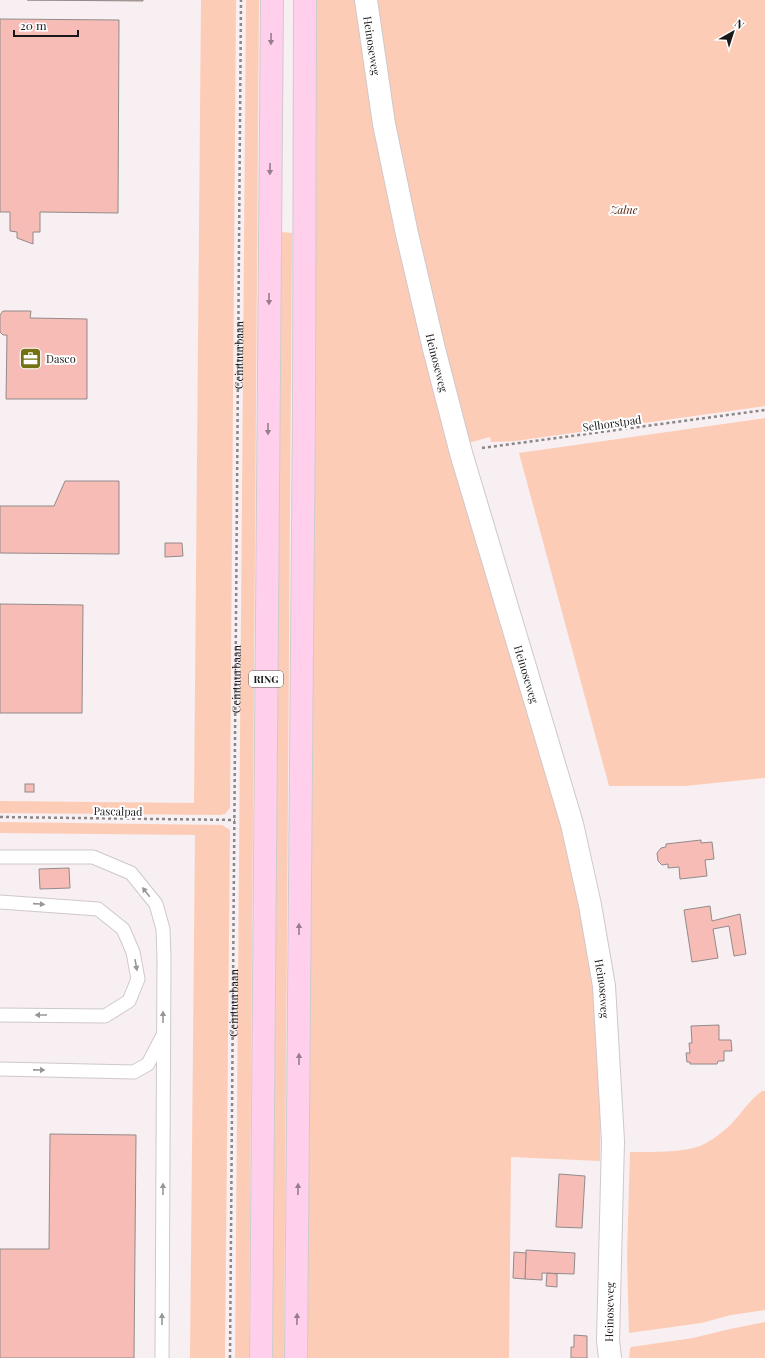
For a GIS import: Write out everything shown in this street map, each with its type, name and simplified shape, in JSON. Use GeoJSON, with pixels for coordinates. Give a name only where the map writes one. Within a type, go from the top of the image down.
{"type":"FeatureCollection","features":[{"type":"Feature","properties":{"kind":"main road","name":"RING"},"geometry":{"type":"LineString","coordinates":[[262,1358],[272,0]]}},
{"type":"Feature","properties":{"kind":"main road"},"geometry":{"type":"LineString","coordinates":[[296,1358],[304,410],[305,0]]}},
{"type":"Feature","properties":{"kind":"street","name":"Heinoseweg"},"geometry":{"type":"LineString","coordinates":[[366,0],[384,124],[434,349],[460,453],[572,824],[590,906],[604,986],[613,1141],[608,1340],[610,1358]]}},
{"type":"Feature","properties":{"kind":"lane"},"geometry":{"type":"LineString","coordinates":[[0,857],[93,857],[130,872],[156,904],[163,929],[162,1358]]}},
{"type":"Feature","properties":{"kind":"lane"},"geometry":{"type":"LineString","coordinates":[[0,902],[98,909],[123,929],[133,952],[138,979],[129,1001],[104,1016],[0,1015]]}},
{"type":"Feature","properties":{"kind":"lane"},"geometry":{"type":"LineString","coordinates":[[0,1069],[134,1072],[148,1064],[163,1034]]}},
{"type":"Feature","properties":{"kind":"path","name":"Ceintuurbaan"},"geometry":{"type":"LineString","coordinates":[[230,1358],[241,0]]}},
{"type":"Feature","properties":{"kind":"path","name":"Selhorstpad"},"geometry":{"type":"LineString","coordinates":[[460,453],[486,448],[765,410]]}},
{"type":"Feature","properties":{"kind":"path","name":"Pascalpad"},"geometry":{"type":"LineString","coordinates":[[0,817],[235,820]]}},
{"type":"Feature","properties":{"kind":"green space"},"geometry":{"type":"Polygon","coordinates":[[[201,0],[236,0],[230,808],[225,814],[220,815],[0,813],[0,801],[194,803],[201,0]]]}},
{"type":"Feature","properties":{"kind":"green space"},"geometry":{"type":"Polygon","coordinates":[[[246,0],[259,0],[249,1358],[235,1358],[246,0]]]}},
{"type":"Feature","properties":{"kind":"green space"},"geometry":{"type":"Polygon","coordinates":[[[316,0],[357,0],[560,818],[589,946],[601,1060],[600,1161],[511,1157],[509,1358],[307,1358],[316,0]]]}},
{"type":"Feature","properties":{"kind":"green space","name":"Zalne"},"geometry":{"type":"Polygon","coordinates":[[[373,0],[765,0],[765,406],[515,441],[491,442],[490,437],[468,443],[442,345],[394,123],[373,0]]]}},
{"type":"Feature","properties":{"kind":"green space"},"geometry":{"type":"Polygon","coordinates":[[[281,232],[292,233],[284,1358],[272,1358],[281,232]]]}},
{"type":"Feature","properties":{"kind":"green space"},"geometry":{"type":"Polygon","coordinates":[[[765,418],[765,778],[685,786],[609,786],[519,453],[765,418]]]}},
{"type":"Feature","properties":{"kind":"green space"},"geometry":{"type":"Polygon","coordinates":[[[0,822],[222,825],[230,830],[225,1358],[190,1358],[195,835],[0,833],[0,822]]]}},
{"type":"Feature","properties":{"kind":"green space"},"geometry":{"type":"Polygon","coordinates":[[[762,1091],[765,1091],[765,1310],[731,1315],[701,1323],[629,1333],[627,1256],[630,1152],[675,1151],[700,1146],[715,1138],[728,1127],[752,1099],[762,1091]]]}},
{"type":"Feature","properties":{"kind":"green space"},"geometry":{"type":"Polygon","coordinates":[[[765,1322],[765,1358],[629,1358],[631,1347],[693,1338],[765,1322]]]}},
{"type":"Feature","properties":{"kind":"building"},"geometry":{"type":"Polygon","coordinates":[[[27,0],[143,0],[143,1],[27,0]]]}},
{"type":"Feature","properties":{"kind":"building"},"geometry":{"type":"Polygon","coordinates":[[[0,19],[119,20],[118,213],[40,212],[40,232],[33,232],[33,244],[17,238],[17,232],[10,231],[10,212],[0,212],[0,19]]]}},
{"type":"Feature","properties":{"kind":"building"},"geometry":{"type":"Polygon","coordinates":[[[3,311],[31,311],[30,318],[87,319],[87,399],[6,399],[7,335],[3,335],[0,332],[0,315],[3,311]]]}},
{"type":"Feature","properties":{"kind":"building"},"geometry":{"type":"Polygon","coordinates":[[[65,481],[119,481],[119,554],[0,553],[0,506],[54,506],[65,481]]]}},
{"type":"Feature","properties":{"kind":"building"},"geometry":{"type":"Polygon","coordinates":[[[165,543],[182,543],[183,556],[165,557],[165,543]]]}},
{"type":"Feature","properties":{"kind":"building"},"geometry":{"type":"Polygon","coordinates":[[[0,604],[83,605],[82,713],[0,713],[0,604]]]}},
{"type":"Feature","properties":{"kind":"building"},"geometry":{"type":"Polygon","coordinates":[[[25,784],[34,784],[34,792],[25,792],[25,784]]]}},
{"type":"Feature","properties":{"kind":"building"},"geometry":{"type":"Polygon","coordinates":[[[701,840],[701,843],[712,842],[714,859],[705,860],[707,876],[680,879],[679,867],[668,868],[668,864],[662,865],[658,861],[657,853],[661,848],[666,847],[666,844],[701,840]]]}},
{"type":"Feature","properties":{"kind":"building"},"geometry":{"type":"Polygon","coordinates":[[[69,868],[70,888],[40,889],[39,869],[69,868]]]}},
{"type":"Feature","properties":{"kind":"building"},"geometry":{"type":"Polygon","coordinates":[[[710,906],[712,921],[740,914],[746,954],[734,956],[729,926],[713,929],[718,958],[692,962],[684,910],[710,906]]]}},
{"type":"Feature","properties":{"kind":"building"},"geometry":{"type":"Polygon","coordinates":[[[719,1025],[719,1040],[731,1040],[732,1051],[724,1051],[724,1061],[718,1061],[717,1064],[690,1064],[690,1062],[687,1062],[686,1053],[690,1053],[689,1043],[692,1043],[691,1026],[719,1025]]]}},
{"type":"Feature","properties":{"kind":"building"},"geometry":{"type":"Polygon","coordinates":[[[50,1134],[136,1135],[134,1358],[0,1358],[0,1249],[49,1249],[50,1134]]]}},
{"type":"Feature","properties":{"kind":"building"},"geometry":{"type":"Polygon","coordinates":[[[559,1174],[585,1176],[582,1228],[556,1227],[559,1174]]]}},
{"type":"Feature","properties":{"kind":"building"},"geometry":{"type":"Polygon","coordinates":[[[526,1250],[575,1253],[574,1274],[542,1273],[542,1280],[525,1279],[526,1250]]]}},
{"type":"Feature","properties":{"kind":"building"},"geometry":{"type":"Polygon","coordinates":[[[514,1252],[526,1253],[525,1279],[513,1278],[514,1252]]]}},
{"type":"Feature","properties":{"kind":"building"},"geometry":{"type":"Polygon","coordinates":[[[547,1273],[557,1274],[557,1287],[546,1286],[547,1273]]]}},
{"type":"Feature","properties":{"kind":"building"},"geometry":{"type":"Polygon","coordinates":[[[574,1335],[587,1336],[587,1358],[571,1358],[571,1347],[574,1347],[574,1335]]]}},
{"type":"Feature","properties":{"kind":"place","name":"Dasco"},"geometry":{"type":"Point","coordinates":[31,358]}}]}
